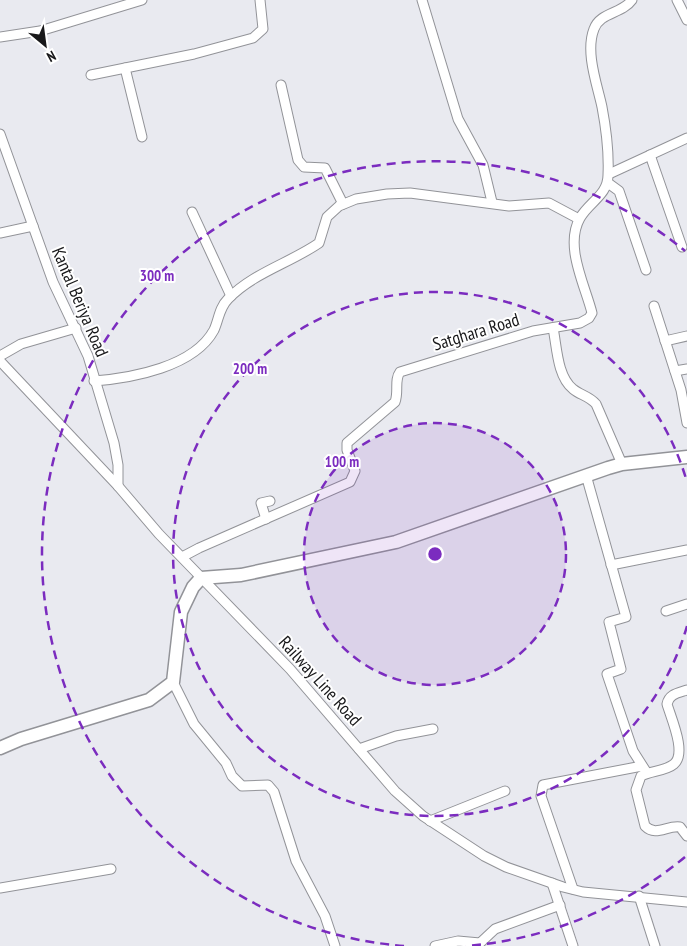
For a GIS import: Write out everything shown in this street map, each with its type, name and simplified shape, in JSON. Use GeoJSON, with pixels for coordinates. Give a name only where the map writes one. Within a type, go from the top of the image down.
{"type":"FeatureCollection","features":[{"type":"Feature","properties":{"kind":"street"},"geometry":{"type":"LineString","coordinates":[[0,37],[40,31],[142,0]]}},
{"type":"Feature","properties":{"kind":"street"},"geometry":{"type":"LineString","coordinates":[[91,76],[252,38],[263,29],[260,0]]}},
{"type":"Feature","properties":{"kind":"street"},"geometry":{"type":"LineString","coordinates":[[424,0],[458,119],[484,165],[492,202]]}},
{"type":"Feature","properties":{"kind":"street"},"geometry":{"type":"LineString","coordinates":[[94,380],[119,379],[150,372],[183,358],[201,346],[214,330],[219,311],[231,296],[253,279],[319,243],[327,217],[343,204],[356,199],[410,193],[492,202],[509,206],[549,203],[579,219],[601,196],[608,178],[604,121],[591,42],[594,28],[599,22],[627,6],[632,0]]}},
{"type":"Feature","properties":{"kind":"street"},"geometry":{"type":"LineString","coordinates":[[677,0],[687,20]]}},
{"type":"Feature","properties":{"kind":"street"},"geometry":{"type":"LineString","coordinates":[[125,68],[142,137]]}},
{"type":"Feature","properties":{"kind":"street"},"geometry":{"type":"LineString","coordinates":[[281,85],[298,160],[304,167],[325,168],[343,204]]}},
{"type":"Feature","properties":{"kind":"street"},"geometry":{"type":"LineString","coordinates":[[608,178],[650,155],[687,138]]}},
{"type":"Feature","properties":{"kind":"street","name":"Kantal Beriya Road"},"geometry":{"type":"LineString","coordinates":[[1,139],[59,297],[83,342],[114,442],[118,465],[118,486]]}},
{"type":"Feature","properties":{"kind":"street"},"geometry":{"type":"LineString","coordinates":[[650,155],[682,247]]}},
{"type":"Feature","properties":{"kind":"street"},"geometry":{"type":"LineString","coordinates":[[608,178],[619,191],[646,270]]}},
{"type":"Feature","properties":{"kind":"street"},"geometry":{"type":"LineString","coordinates":[[192,212],[231,296]]}},
{"type":"Feature","properties":{"kind":"street","name":"Satghara Road"},"geometry":{"type":"LineString","coordinates":[[182,557],[350,482],[355,471],[347,450],[347,443],[395,402],[398,394],[397,378],[400,372],[533,331],[580,323],[589,318],[592,313],[573,245],[579,219]]}},
{"type":"Feature","properties":{"kind":"street"},"geometry":{"type":"LineString","coordinates":[[0,233],[33,226]]}},
{"type":"Feature","properties":{"kind":"street"},"geometry":{"type":"LineString","coordinates":[[654,306],[675,371],[686,410],[687,423]]}},
{"type":"Feature","properties":{"kind":"street"},"geometry":{"type":"LineString","coordinates":[[0,356],[21,344],[76,328]]}},
{"type":"Feature","properties":{"kind":"street"},"geometry":{"type":"LineString","coordinates":[[553,328],[561,369],[573,389],[596,404],[622,464]]}},
{"type":"Feature","properties":{"kind":"street"},"geometry":{"type":"LineString","coordinates":[[665,340],[687,336]]}},
{"type":"Feature","properties":{"kind":"street","name":"Railway Line Road"},"geometry":{"type":"LineString","coordinates":[[0,361],[118,486],[201,578],[290,669],[395,791],[430,821],[492,859],[573,890],[687,902]]}},
{"type":"Feature","properties":{"kind":"street"},"geometry":{"type":"LineString","coordinates":[[675,371],[687,369]]}},
{"type":"Feature","properties":{"kind":"street"},"geometry":{"type":"LineString","coordinates":[[335,946],[325,916],[296,861],[274,792],[268,785],[242,786],[232,776],[226,763],[194,724],[173,682],[181,612],[192,587],[201,578],[241,575],[396,542],[622,464],[687,457]]}},
{"type":"Feature","properties":{"kind":"street"},"geometry":{"type":"LineString","coordinates":[[586,475],[626,617],[608,622],[621,668],[607,674],[633,751],[644,769]]}},
{"type":"Feature","properties":{"kind":"street"},"geometry":{"type":"LineString","coordinates":[[266,519],[261,503],[270,501]]}},
{"type":"Feature","properties":{"kind":"street"},"geometry":{"type":"LineString","coordinates":[[611,565],[687,550]]}},
{"type":"Feature","properties":{"kind":"street"},"geometry":{"type":"LineString","coordinates":[[666,611],[687,604]]}},
{"type":"Feature","properties":{"kind":"street"},"geometry":{"type":"LineString","coordinates":[[0,748],[21,738],[149,700],[173,682]]}},
{"type":"Feature","properties":{"kind":"street"},"geometry":{"type":"LineString","coordinates":[[573,890],[541,796],[543,785],[674,764],[679,757],[680,747],[667,704],[668,698],[673,694],[687,690]]}},
{"type":"Feature","properties":{"kind":"street"},"geometry":{"type":"LineString","coordinates":[[359,749],[396,736],[433,729]]}},
{"type":"Feature","properties":{"kind":"street"},"geometry":{"type":"LineString","coordinates":[[644,769],[636,790],[645,826],[654,832],[680,827],[687,836]]}},
{"type":"Feature","properties":{"kind":"street"},"geometry":{"type":"LineString","coordinates":[[430,821],[505,791]]}},
{"type":"Feature","properties":{"kind":"street"},"geometry":{"type":"LineString","coordinates":[[0,888],[111,869]]}},
{"type":"Feature","properties":{"kind":"street"},"geometry":{"type":"LineString","coordinates":[[552,883],[573,946]]}},
{"type":"Feature","properties":{"kind":"street"},"geometry":{"type":"LineString","coordinates":[[640,896],[654,946]]}},
{"type":"Feature","properties":{"kind":"street"},"geometry":{"type":"LineString","coordinates":[[435,946],[458,941],[480,943],[494,929],[560,905]]}}]}
